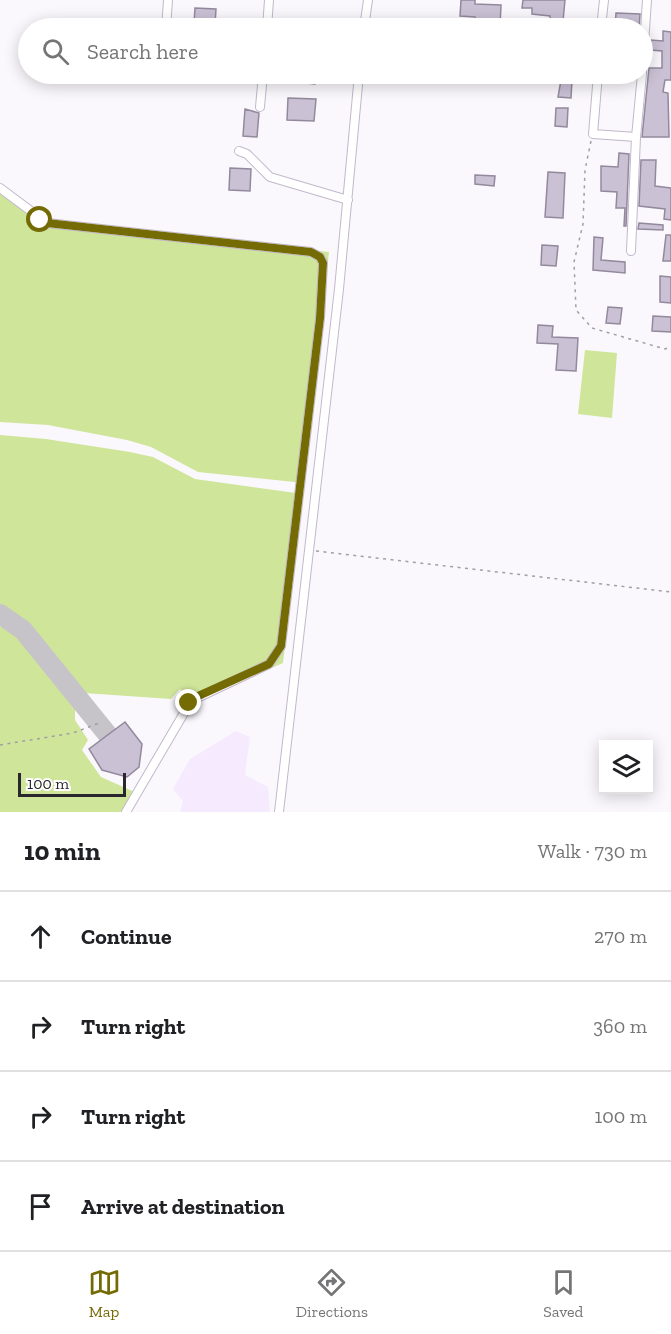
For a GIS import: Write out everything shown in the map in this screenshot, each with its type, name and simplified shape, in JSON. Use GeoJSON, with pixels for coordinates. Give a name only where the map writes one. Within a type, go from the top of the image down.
{"type":"FeatureCollection","features":[{"type":"Feature","properties":{"kind":"street"},"geometry":{"type":"LineString","coordinates":[[167,18],[168,0]]}},
{"type":"Feature","properties":{"kind":"street"},"geometry":{"type":"LineString","coordinates":[[268,18],[269,0]]}},
{"type":"Feature","properties":{"kind":"street"},"geometry":{"type":"LineString","coordinates":[[365,18],[368,0]]}},
{"type":"Feature","properties":{"kind":"street"},"geometry":{"type":"LineString","coordinates":[[602,18],[604,0]]}},
{"type":"Feature","properties":{"kind":"street"},"geometry":{"type":"LineString","coordinates":[[646,18],[647,0]]}},
{"type":"Feature","properties":{"kind":"street"},"geometry":{"type":"LineString","coordinates":[[260,107],[262,84]]}},
{"type":"Feature","properties":{"kind":"street"},"geometry":{"type":"LineString","coordinates":[[279,812],[310,550],[348,200],[358,84]]}},
{"type":"Feature","properties":{"kind":"street"},"geometry":{"type":"LineString","coordinates":[[597,84],[593,134],[636,137]]}},
{"type":"Feature","properties":{"kind":"street"},"geometry":{"type":"LineString","coordinates":[[631,251],[636,137],[641,84]]}},
{"type":"Feature","properties":{"kind":"street"},"geometry":{"type":"LineString","coordinates":[[239,151],[247,154],[270,177],[348,200]]}},
{"type":"Feature","properties":{"kind":"street"},"geometry":{"type":"LineString","coordinates":[[0,188],[47,223],[311,252],[320,257],[323,263],[320,318],[281,646],[269,664],[191,701],[126,812]]}},
{"type":"Feature","properties":{"kind":"path"},"geometry":{"type":"LineString","coordinates":[[593,134],[585,170],[583,224],[574,262],[576,310],[592,328],[665,349],[671,347]]}},
{"type":"Feature","properties":{"kind":"path"},"geometry":{"type":"LineString","coordinates":[[310,550],[671,592]]}},
{"type":"Feature","properties":{"kind":"path"},"geometry":{"type":"LineString","coordinates":[[0,745],[73,733],[99,723]]}},
{"type":"Feature","properties":{"kind":"shaded area"},"geometry":{"type":"Polygon","coordinates":[[[236,731],[250,737],[245,775],[268,787],[270,812],[180,812],[183,801],[173,789],[190,759],[236,731]]]}},
{"type":"Feature","properties":{"kind":"green space"},"geometry":{"type":"Polygon","coordinates":[[[0,185],[46,220],[329,252],[304,483],[198,472],[151,447],[127,440],[48,425],[0,422],[0,185]]]}},
{"type":"Feature","properties":{"kind":"green space"},"geometry":{"type":"Polygon","coordinates":[[[585,350],[617,353],[612,418],[578,414],[585,350]]]}},
{"type":"Feature","properties":{"kind":"green space"},"geometry":{"type":"Polygon","coordinates":[[[0,435],[46,439],[130,452],[153,457],[195,479],[303,494],[283,663],[193,702],[180,689],[171,699],[84,693],[33,630],[10,611],[0,607],[0,435]]]}},
{"type":"Feature","properties":{"kind":"green space"},"geometry":{"type":"Polygon","coordinates":[[[8,626],[19,634],[75,705],[75,720],[88,740],[82,750],[101,777],[139,794],[129,812],[0,812],[0,627],[8,626]]]}},
{"type":"Feature","properties":{"kind":"building"},"geometry":{"type":"Polygon","coordinates":[[[461,0],[475,0],[475,4],[501,5],[500,18],[460,16],[461,0]]]}},
{"type":"Feature","properties":{"kind":"building"},"geometry":{"type":"Polygon","coordinates":[[[523,0],[565,0],[563,18],[532,14],[532,8],[522,8],[523,0]]]}},
{"type":"Feature","properties":{"kind":"building"},"geometry":{"type":"Polygon","coordinates":[[[195,8],[216,9],[215,18],[194,18],[195,8]]]}},
{"type":"Feature","properties":{"kind":"building"},"geometry":{"type":"Polygon","coordinates":[[[616,13],[640,14],[640,18],[616,18],[616,13]]]}},
{"type":"Feature","properties":{"kind":"building"},"geometry":{"type":"Polygon","coordinates":[[[663,31],[671,32],[671,80],[665,80],[663,92],[668,93],[669,137],[642,137],[647,84],[653,84],[653,68],[662,68],[662,51],[653,50],[653,40],[663,41],[663,31]]]}},
{"type":"Feature","properties":{"kind":"building"},"geometry":{"type":"Polygon","coordinates":[[[560,84],[572,84],[571,98],[558,97],[560,84]]]}},
{"type":"Feature","properties":{"kind":"building"},"geometry":{"type":"Polygon","coordinates":[[[288,98],[316,99],[314,121],[287,120],[288,98]]]}},
{"type":"Feature","properties":{"kind":"building"},"geometry":{"type":"Polygon","coordinates":[[[556,108],[568,108],[567,127],[555,126],[556,108]]]}},
{"type":"Feature","properties":{"kind":"building"},"geometry":{"type":"Polygon","coordinates":[[[245,109],[259,113],[257,137],[243,136],[245,109]]]}},
{"type":"Feature","properties":{"kind":"building"},"geometry":{"type":"Polygon","coordinates":[[[619,153],[629,154],[626,226],[624,226],[625,208],[616,208],[617,192],[601,191],[601,166],[618,167],[619,153]]]}},
{"type":"Feature","properties":{"kind":"building"},"geometry":{"type":"Polygon","coordinates":[[[641,160],[656,160],[655,186],[671,188],[671,220],[664,219],[665,209],[639,206],[641,160]]]}},
{"type":"Feature","properties":{"kind":"building"},"geometry":{"type":"Polygon","coordinates":[[[230,168],[251,169],[250,191],[229,190],[230,168]]]}},
{"type":"Feature","properties":{"kind":"building"},"geometry":{"type":"Polygon","coordinates":[[[548,172],[565,173],[563,218],[545,217],[548,172]]]}},
{"type":"Feature","properties":{"kind":"building"},"geometry":{"type":"Polygon","coordinates":[[[475,175],[495,176],[494,186],[475,184],[475,175]]]}},
{"type":"Feature","properties":{"kind":"building"},"geometry":{"type":"Polygon","coordinates":[[[639,223],[663,225],[663,230],[638,229],[639,223]]]}},
{"type":"Feature","properties":{"kind":"building"},"geometry":{"type":"Polygon","coordinates":[[[666,235],[671,235],[671,261],[663,261],[666,235]]]}},
{"type":"Feature","properties":{"kind":"building"},"geometry":{"type":"Polygon","coordinates":[[[594,237],[603,238],[601,260],[625,262],[625,273],[593,270],[594,237]]]}},
{"type":"Feature","properties":{"kind":"building"},"geometry":{"type":"Polygon","coordinates":[[[542,245],[558,246],[556,266],[541,265],[542,245]]]}},
{"type":"Feature","properties":{"kind":"building"},"geometry":{"type":"Polygon","coordinates":[[[660,276],[671,277],[671,303],[660,302],[660,276]]]}},
{"type":"Feature","properties":{"kind":"building"},"geometry":{"type":"Polygon","coordinates":[[[608,307],[622,308],[620,324],[606,323],[608,307]]]}},
{"type":"Feature","properties":{"kind":"building"},"geometry":{"type":"Polygon","coordinates":[[[653,316],[671,317],[671,332],[652,331],[653,316]]]}},
{"type":"Feature","properties":{"kind":"building"},"geometry":{"type":"Polygon","coordinates":[[[538,325],[553,326],[552,337],[578,338],[576,371],[556,370],[558,344],[537,343],[538,325]]]}},
{"type":"Feature","properties":{"kind":"building"},"geometry":{"type":"Polygon","coordinates":[[[125,722],[142,744],[139,767],[127,777],[102,770],[89,749],[125,722]]]}},
{"type":"Feature","properties":{"kind":"taxiway"},"geometry":{"type":"LineString","coordinates":[[0,614],[23,630],[108,735]]}},
{"type":"Feature","properties":{"kind":"route"},"geometry":{"type":"LineString","coordinates":[[40,220],[47,223],[311,252],[320,257],[323,263],[320,318],[281,646],[278,654],[269,664],[196,697],[189,703]]}}]}
